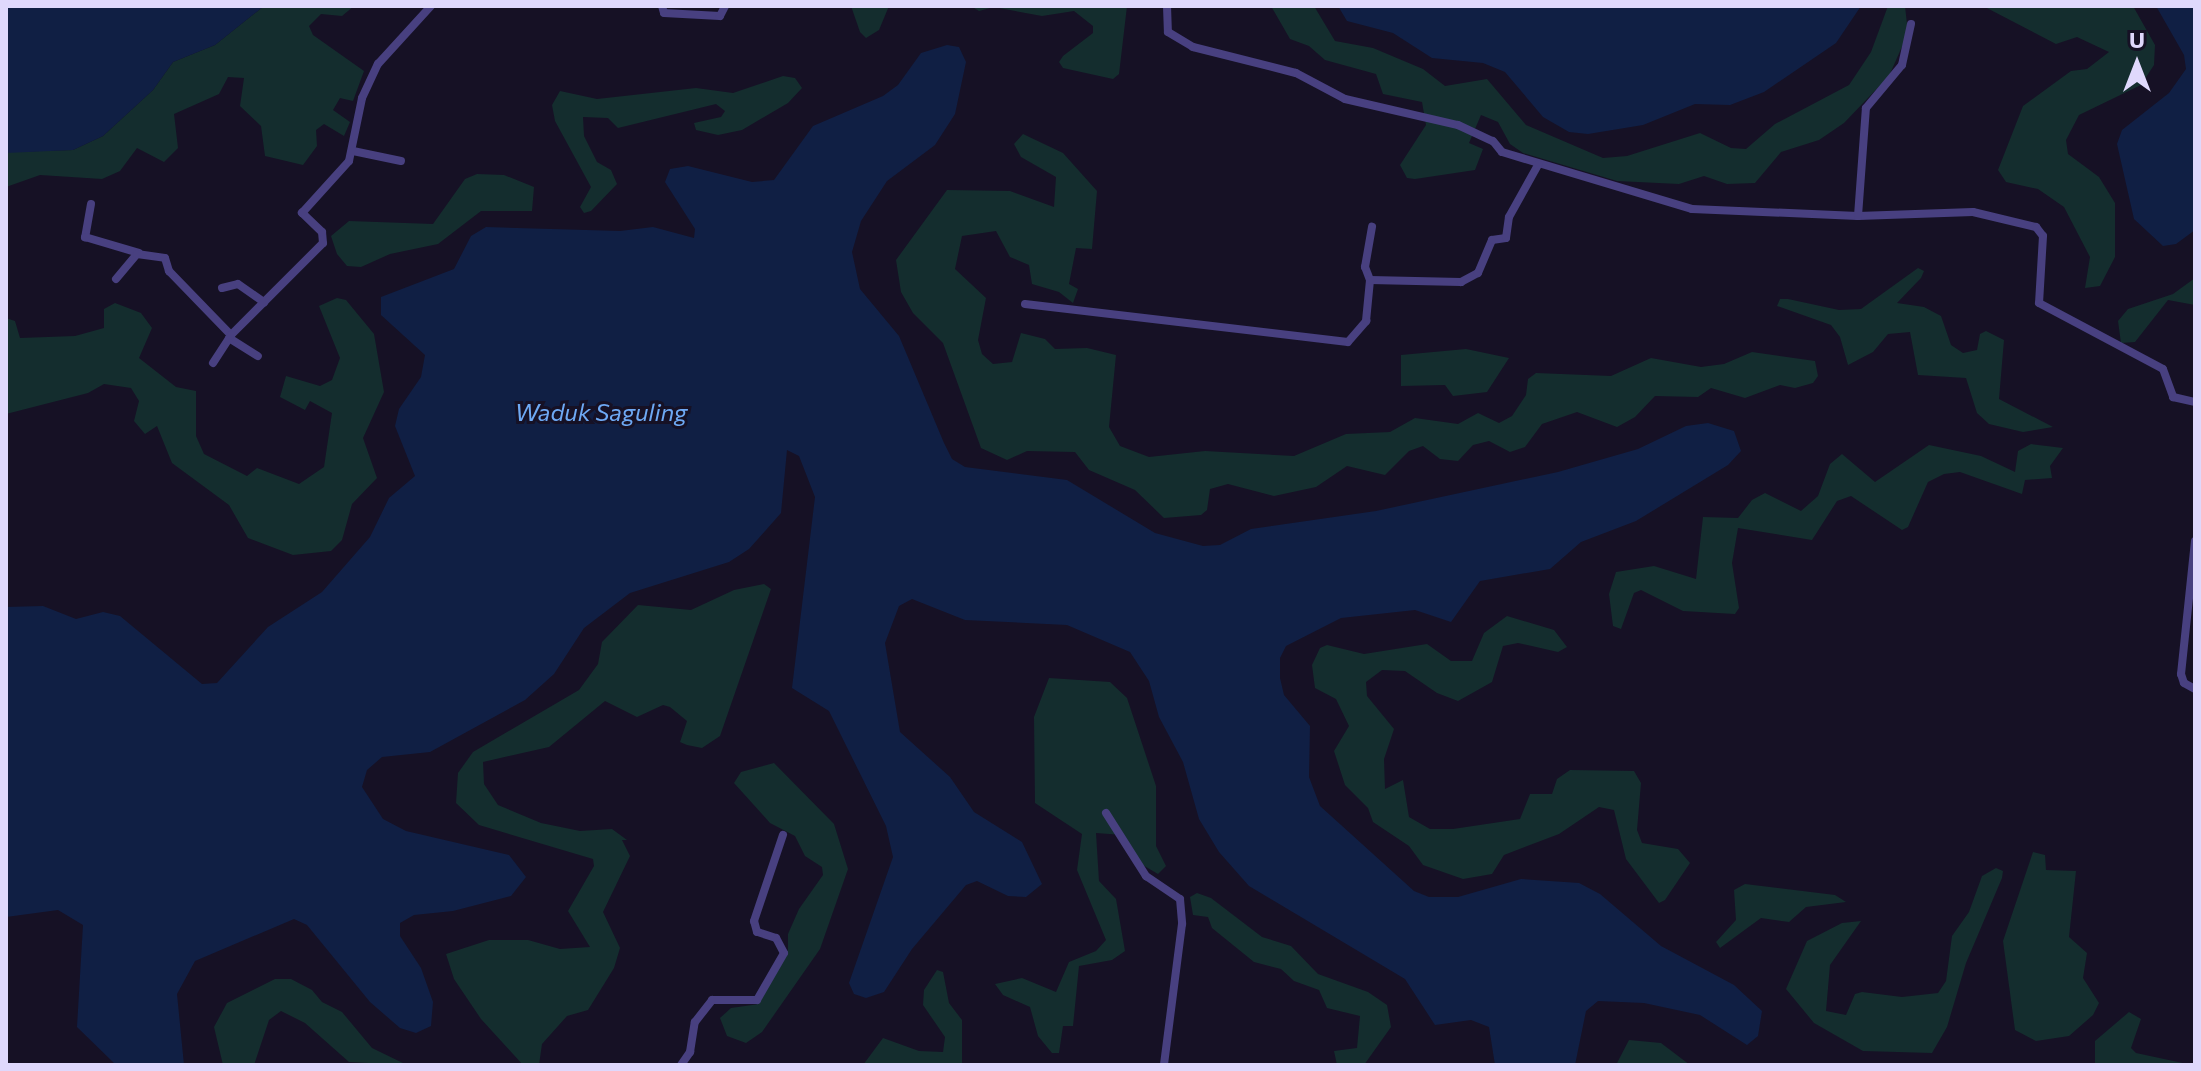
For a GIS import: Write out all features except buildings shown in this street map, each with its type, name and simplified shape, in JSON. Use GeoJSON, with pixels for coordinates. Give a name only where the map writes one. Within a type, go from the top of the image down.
{"type":"FeatureCollection","features":[{"type":"Feature","properties":{"kind":"street"},"geometry":{"type":"LineString","coordinates":[[213,363],[230,337],[323,243],[322,232],[302,213],[344,169],[353,151],[359,108],[371,77],[431,6]]}},
{"type":"Feature","properties":{"kind":"street"},"geometry":{"type":"LineString","coordinates":[[662,6],[664,13],[720,16],[725,6]]}},
{"type":"Feature","properties":{"kind":"street"},"geometry":{"type":"LineString","coordinates":[[1167,6],[1168,32],[1183,42],[1296,73],[1345,99],[1458,125],[1493,141],[1502,152],[1538,165],[1692,209],[1858,216],[1973,212],[2039,228],[2043,236],[2039,303],[2163,369],[2173,397],[2195,402]]}},
{"type":"Feature","properties":{"kind":"street"},"geometry":{"type":"LineString","coordinates":[[1858,216],[1866,108],[1902,65],[1911,24]]}},
{"type":"Feature","properties":{"kind":"street"},"geometry":{"type":"LineString","coordinates":[[353,151],[401,161]]}},
{"type":"Feature","properties":{"kind":"street"},"geometry":{"type":"LineString","coordinates":[[1370,280],[1459,283],[1476,275],[1492,240],[1506,238],[1509,217],[1526,195],[1538,165]]}},
{"type":"Feature","properties":{"kind":"street"},"geometry":{"type":"LineString","coordinates":[[91,204],[85,237],[166,259],[168,270],[230,337],[258,356]]}},
{"type":"Feature","properties":{"kind":"street"},"geometry":{"type":"LineString","coordinates":[[1025,304],[1348,342],[1356,339],[1366,321],[1370,280],[1365,267],[1372,227]]}},
{"type":"Feature","properties":{"kind":"street"},"geometry":{"type":"LineString","coordinates":[[116,279],[139,253]]}},
{"type":"Feature","properties":{"kind":"street"},"geometry":{"type":"LineString","coordinates":[[222,288],[238,284],[264,302]]}},
{"type":"Feature","properties":{"kind":"street"},"geometry":{"type":"LineString","coordinates":[[2195,541],[2181,674],[2184,683],[2195,689]]}},
{"type":"Feature","properties":{"kind":"street"},"geometry":{"type":"LineString","coordinates":[[1106,813],[1146,876],[1180,899],[1182,924],[1164,1065]]}},
{"type":"Feature","properties":{"kind":"street"},"geometry":{"type":"LineString","coordinates":[[681,1065],[690,1052],[695,1022],[712,1000],[757,1000],[784,953],[776,938],[757,932],[754,921],[783,835]]}},
{"type":"Feature","properties":{"kind":"green space"},"geometry":{"type":"Polygon","coordinates":[[[264,6],[354,6],[342,16],[321,14],[309,26],[313,35],[364,71],[353,101],[340,98],[333,110],[350,122],[344,136],[324,124],[316,130],[317,146],[303,165],[265,156],[261,126],[240,106],[244,78],[228,77],[219,94],[174,114],[178,148],[164,162],[137,148],[120,171],[102,179],[40,175],[6,187],[8,152],[73,150],[103,136],[153,90],[173,62],[215,45],[264,6]]]}},
{"type":"Feature","properties":{"kind":"green space"},"geometry":{"type":"Polygon","coordinates":[[[851,6],[889,6],[879,30],[866,38],[860,32],[851,6]]]}},
{"type":"Feature","properties":{"kind":"green space"},"geometry":{"type":"Polygon","coordinates":[[[971,6],[1127,6],[1119,74],[1113,79],[1063,68],[1059,62],[1063,56],[1093,33],[1093,26],[1074,11],[1042,16],[994,7],[979,11],[971,6]]]}},
{"type":"Feature","properties":{"kind":"green space"},"geometry":{"type":"Polygon","coordinates":[[[1271,6],[1314,6],[1335,41],[1373,48],[1423,69],[1445,86],[1487,79],[1526,125],[1603,158],[1627,156],[1700,133],[1731,148],[1746,149],[1775,124],[1849,85],[1871,52],[1888,6],[1905,6],[1908,33],[1889,76],[1844,123],[1819,140],[1781,152],[1755,183],[1727,184],[1704,176],[1679,184],[1617,181],[1523,153],[1510,144],[1498,122],[1481,115],[1469,143],[1483,149],[1475,170],[1415,179],[1407,178],[1400,165],[1426,125],[1422,102],[1383,94],[1376,74],[1325,60],[1309,46],[1290,39],[1271,6]]]}},
{"type":"Feature","properties":{"kind":"green space"},"geometry":{"type":"Polygon","coordinates":[[[1983,6],[2133,6],[2155,45],[2154,65],[2141,85],[2079,115],[2066,140],[2068,154],[2099,177],[2115,203],[2115,257],[2100,286],[2085,288],[2090,257],[2064,207],[2038,189],[2006,182],[1998,170],[2023,106],[2071,71],[2087,69],[2109,52],[2077,37],[2056,44],[1983,6]]]}},
{"type":"Feature","properties":{"kind":"green space"},"geometry":{"type":"Polygon","coordinates":[[[783,76],[795,78],[802,88],[788,103],[742,130],[718,135],[696,130],[694,123],[721,117],[725,111],[716,104],[618,128],[608,118],[583,117],[584,136],[597,162],[611,170],[617,184],[591,211],[584,213],[580,207],[591,187],[555,121],[552,105],[560,91],[597,99],[696,88],[733,93],[783,76]]]}},
{"type":"Feature","properties":{"kind":"green space"},"geometry":{"type":"Polygon","coordinates":[[[1023,134],[1063,153],[1097,191],[1092,249],[1076,248],[1069,284],[1078,289],[1073,303],[1059,292],[1032,284],[1029,265],[1010,257],[996,231],[962,236],[955,269],[986,298],[978,340],[982,354],[993,364],[1012,362],[1021,333],[1045,339],[1055,349],[1087,348],[1116,355],[1109,427],[1120,446],[1149,457],[1205,451],[1294,456],[1346,434],[1390,432],[1415,418],[1458,424],[1478,413],[1499,423],[1512,416],[1526,395],[1528,379],[1536,373],[1611,376],[1651,358],[1701,367],[1724,364],[1752,352],[1815,361],[1818,376],[1813,383],[1795,388],[1780,385],[1745,398],[1711,388],[1698,397],[1655,396],[1635,417],[1617,427],[1577,412],[1542,424],[1525,447],[1510,452],[1489,441],[1473,445],[1458,461],[1440,459],[1423,446],[1409,451],[1385,475],[1347,466],[1316,487],[1274,496],[1228,484],[1210,489],[1207,510],[1201,515],[1164,518],[1135,490],[1089,470],[1075,452],[1027,451],[1007,460],[981,448],[943,343],[913,313],[901,292],[896,260],[947,190],[1010,191],[1054,207],[1056,177],[1021,157],[1014,144],[1023,134]]]}},
{"type":"Feature","properties":{"kind":"green space"},"geometry":{"type":"Polygon","coordinates":[[[477,174],[504,175],[534,187],[532,211],[481,211],[438,244],[390,254],[361,267],[347,266],[337,254],[331,236],[349,221],[433,224],[465,179],[477,174]]]}},
{"type":"Feature","properties":{"kind":"green space"},"geometry":{"type":"Polygon","coordinates":[[[1918,268],[1924,271],[1921,278],[1897,303],[1924,307],[1941,316],[1951,345],[1963,353],[1977,350],[1980,334],[1986,331],[2004,340],[1999,399],[2053,427],[2023,432],[1989,424],[1977,413],[1966,378],[1918,375],[1910,332],[1888,334],[1873,352],[1848,365],[1840,337],[1831,325],[1777,306],[1780,299],[1788,299],[1839,310],[1861,309],[1918,268]]]}},
{"type":"Feature","properties":{"kind":"green space"},"geometry":{"type":"Polygon","coordinates":[[[2195,278],[2195,305],[2168,300],[2135,342],[2121,343],[2118,321],[2128,309],[2173,294],[2195,278]]]}},
{"type":"Feature","properties":{"kind":"green space"},"geometry":{"type":"Polygon","coordinates":[[[337,298],[346,300],[374,334],[384,392],[363,438],[377,478],[352,504],[342,540],[331,551],[293,555],[248,538],[229,505],[172,463],[157,426],[145,434],[134,421],[139,401],[131,388],[104,384],[88,393],[6,414],[6,318],[15,321],[20,338],[75,336],[104,328],[104,309],[115,303],[141,313],[152,328],[139,358],[176,387],[196,391],[196,436],[204,454],[247,476],[257,468],[299,484],[324,467],[332,413],[310,401],[305,410],[280,397],[286,376],[320,386],[332,380],[340,358],[319,306],[337,298]]]}},
{"type":"Feature","properties":{"kind":"green space"},"geometry":{"type":"Polygon","coordinates":[[[1466,349],[1509,358],[1487,392],[1453,396],[1445,385],[1401,386],[1401,355],[1466,349]]]}},
{"type":"Feature","properties":{"kind":"green space"},"geometry":{"type":"Polygon","coordinates":[[[2031,444],[2063,448],[2050,466],[2052,478],[2025,480],[2022,494],[1960,472],[1944,474],[1928,482],[1908,527],[1902,530],[1851,496],[1837,501],[1812,540],[1738,528],[1732,563],[1739,608],[1735,614],[1683,611],[1641,590],[1634,593],[1621,629],[1613,626],[1609,594],[1616,572],[1654,566],[1696,579],[1703,517],[1738,518],[1752,500],[1765,493],[1801,511],[1818,496],[1830,464],[1842,454],[1875,482],[1929,445],[1981,456],[2015,472],[2018,451],[2031,444]]]}},
{"type":"Feature","properties":{"kind":"green space"},"geometry":{"type":"Polygon","coordinates":[[[764,584],[771,589],[720,736],[702,748],[680,742],[687,721],[670,707],[663,705],[637,717],[605,701],[549,747],[483,762],[484,784],[498,805],[541,823],[580,831],[612,829],[627,840],[622,840],[630,856],[603,912],[620,948],[614,968],[588,1010],[567,1016],[542,1044],[539,1065],[523,1065],[481,1019],[454,979],[446,954],[489,940],[528,940],[560,949],[590,947],[568,911],[594,866],[593,859],[479,825],[456,803],[458,773],[473,752],[579,690],[598,664],[602,642],[638,605],[691,610],[734,590],[764,584]]]}},
{"type":"Feature","properties":{"kind":"green space"},"geometry":{"type":"Polygon","coordinates":[[[1507,616],[1554,630],[1567,647],[1558,652],[1518,643],[1503,646],[1492,682],[1458,701],[1437,693],[1405,671],[1382,670],[1366,682],[1367,696],[1394,729],[1384,759],[1385,789],[1403,780],[1409,817],[1430,829],[1453,829],[1520,819],[1530,794],[1552,794],[1557,779],[1570,770],[1634,771],[1641,783],[1637,830],[1642,843],[1678,849],[1690,863],[1665,900],[1659,903],[1626,859],[1614,810],[1599,807],[1559,834],[1504,855],[1492,874],[1463,879],[1423,865],[1409,846],[1373,822],[1368,808],[1345,785],[1334,751],[1349,726],[1336,699],[1315,688],[1312,665],[1320,648],[1327,645],[1364,654],[1427,644],[1451,661],[1472,661],[1484,633],[1507,616]]]}},
{"type":"Feature","properties":{"kind":"green space"},"geometry":{"type":"Polygon","coordinates":[[[1049,678],[1110,682],[1127,698],[1156,786],[1156,846],[1166,866],[1158,874],[1141,864],[1123,835],[1096,833],[1099,881],[1116,899],[1125,951],[1112,960],[1079,966],[1073,1026],[1063,1026],[1059,1053],[1052,1053],[1038,1036],[1030,1007],[1003,995],[995,984],[1022,978],[1056,992],[1069,962],[1096,951],[1106,940],[1077,870],[1082,834],[1035,803],[1034,717],[1049,678]]]}},
{"type":"Feature","properties":{"kind":"green space"},"geometry":{"type":"Polygon","coordinates":[[[774,763],[834,824],[848,869],[820,949],[762,1032],[746,1043],[727,1036],[720,1018],[731,1008],[759,1004],[788,950],[788,934],[799,909],[823,875],[822,867],[805,856],[795,836],[770,823],[734,783],[741,772],[774,763]]]}},
{"type":"Feature","properties":{"kind":"green space"},"geometry":{"type":"Polygon","coordinates":[[[2033,852],[2045,855],[2046,870],[2076,871],[2069,937],[2087,953],[2083,978],[2099,1003],[2093,1015],[2069,1036],[2036,1041],[2015,1030],[2003,941],[2033,852]]]}},
{"type":"Feature","properties":{"kind":"green space"},"geometry":{"type":"Polygon","coordinates":[[[1996,868],[2003,871],[2002,878],[1966,963],[1947,1027],[1932,1053],[1863,1051],[1814,1023],[1786,989],[1807,941],[1842,923],[1861,921],[1830,965],[1826,1011],[1846,1015],[1855,994],[1862,992],[1902,997],[1938,993],[1946,981],[1952,936],[1969,912],[1982,876],[1996,868]]]}},
{"type":"Feature","properties":{"kind":"green space"},"geometry":{"type":"Polygon","coordinates":[[[1745,884],[1835,895],[1846,902],[1806,907],[1789,922],[1761,918],[1720,948],[1716,942],[1736,920],[1734,890],[1745,884]]]}},
{"type":"Feature","properties":{"kind":"green space"},"geometry":{"type":"Polygon","coordinates":[[[1197,893],[1211,898],[1262,937],[1291,946],[1318,974],[1368,992],[1387,1005],[1391,1027],[1364,1065],[1337,1065],[1334,1051],[1357,1048],[1360,1016],[1327,1008],[1319,990],[1294,981],[1281,969],[1254,962],[1212,928],[1208,917],[1193,915],[1190,897],[1197,893]]]}},
{"type":"Feature","properties":{"kind":"green space"},"geometry":{"type":"Polygon","coordinates":[[[937,970],[943,972],[949,1003],[962,1020],[962,1065],[863,1065],[883,1038],[919,1051],[943,1052],[945,1037],[923,1005],[924,990],[937,970]]]}},
{"type":"Feature","properties":{"kind":"green space"},"geometry":{"type":"Polygon","coordinates":[[[275,979],[291,979],[312,990],[322,1002],[342,1012],[372,1048],[407,1065],[349,1062],[305,1023],[281,1011],[269,1020],[254,1065],[223,1065],[214,1027],[227,1003],[275,979]]]}},
{"type":"Feature","properties":{"kind":"green space"},"geometry":{"type":"Polygon","coordinates":[[[2129,1012],[2141,1019],[2131,1048],[2136,1053],[2192,1065],[2095,1065],[2095,1041],[2129,1012]]]}},
{"type":"Feature","properties":{"kind":"green space"},"geometry":{"type":"Polygon","coordinates":[[[1629,1040],[1661,1043],[1690,1065],[1616,1065],[1629,1040]]]}},
{"type":"Feature","properties":{"kind":"water"},"geometry":{"type":"Polygon","coordinates":[[[6,6],[264,6],[215,45],[173,62],[153,90],[103,136],[73,150],[6,153],[6,6]]]}},
{"type":"Feature","properties":{"kind":"water"},"geometry":{"type":"Polygon","coordinates":[[[1338,6],[1861,6],[1836,43],[1764,92],[1730,105],[1695,104],[1643,125],[1588,134],[1569,132],[1543,117],[1505,72],[1483,63],[1432,58],[1393,33],[1347,21],[1338,6]]]}},
{"type":"Feature","properties":{"kind":"water"},"geometry":{"type":"Polygon","coordinates":[[[2156,6],[2195,6],[2195,230],[2176,244],[2163,246],[2134,219],[2117,144],[2122,130],[2169,93],[2186,69],[2184,55],[2156,6]]]}},
{"type":"Feature","properties":{"kind":"water","name":"Waduk Saguling"},"geometry":{"type":"Polygon","coordinates":[[[947,45],[959,47],[966,62],[955,114],[935,145],[887,181],[861,221],[852,252],[860,289],[899,336],[952,459],[965,467],[1067,480],[1155,533],[1203,546],[1220,545],[1251,529],[1376,511],[1558,472],[1638,449],[1686,426],[1708,423],[1734,431],[1741,451],[1728,465],[1636,521],[1581,542],[1550,569],[1480,581],[1451,622],[1415,610],[1341,618],[1286,646],[1280,658],[1280,678],[1284,695],[1310,726],[1309,777],[1320,806],[1414,891],[1429,897],[1458,897],[1521,879],[1579,883],[1600,894],[1661,946],[1734,985],[1762,1011],[1758,1036],[1747,1045],[1700,1015],[1644,1003],[1598,1001],[1586,1011],[1575,1065],[1495,1065],[1489,1027],[1471,1020],[1435,1025],[1405,979],[1249,886],[1219,852],[1199,819],[1183,762],[1159,717],[1149,681],[1130,652],[1067,625],[965,620],[912,599],[899,606],[885,643],[900,732],[950,777],[974,812],[1022,842],[1042,884],[1026,897],[1008,896],[977,881],[966,885],[912,949],[884,992],[866,998],[854,994],[849,983],[893,857],[886,826],[829,711],[792,688],[815,497],[799,456],[787,450],[781,513],[749,549],[729,562],[630,593],[584,628],[554,674],[525,700],[430,752],[382,757],[367,770],[362,787],[383,819],[406,831],[509,855],[526,877],[511,896],[453,911],[414,915],[400,923],[400,936],[421,968],[433,1002],[431,1026],[416,1033],[400,1028],[370,1002],[307,925],[294,919],[195,961],[177,994],[184,1065],[116,1065],[77,1027],[83,925],[58,910],[6,917],[6,607],[43,606],[76,619],[103,612],[120,616],[202,684],[217,683],[268,627],[322,592],[370,537],[389,498],[415,476],[395,426],[399,409],[421,377],[425,355],[381,315],[381,297],[454,269],[471,236],[486,227],[620,231],[653,227],[694,238],[695,229],[665,182],[670,169],[688,166],[752,182],[774,180],[813,126],[883,96],[898,85],[921,53],[947,45]]]}}]}
